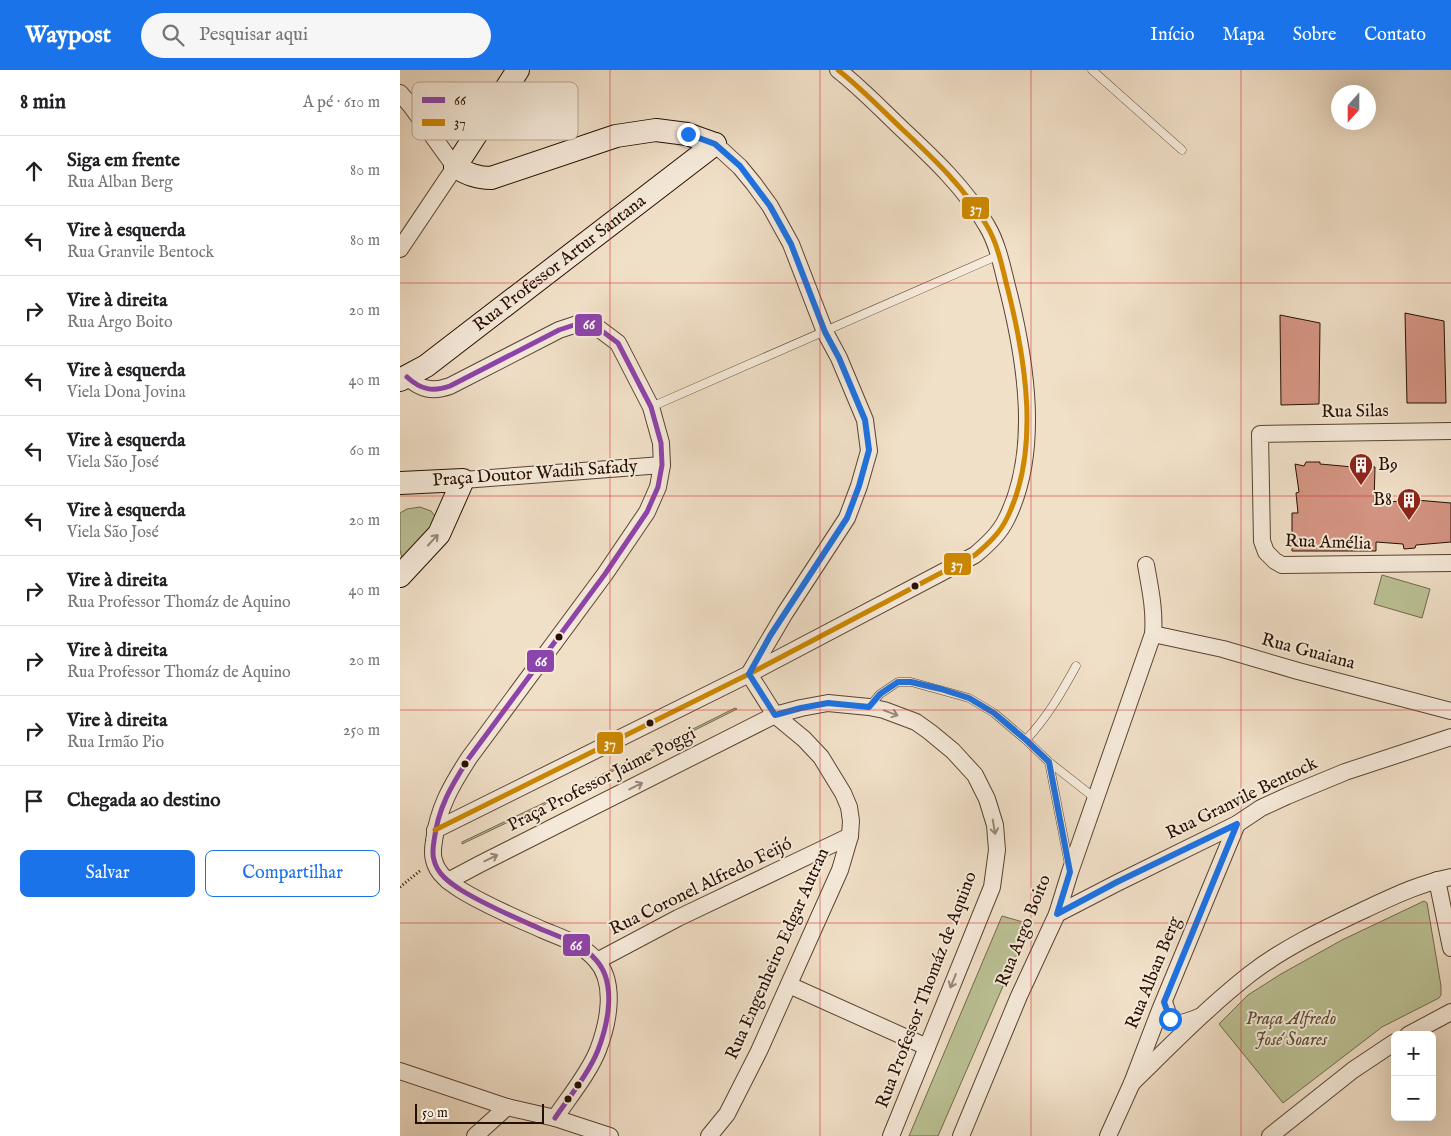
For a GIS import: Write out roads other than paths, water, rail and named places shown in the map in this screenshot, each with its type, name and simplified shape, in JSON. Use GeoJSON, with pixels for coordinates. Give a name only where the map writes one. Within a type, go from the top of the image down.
{"type":"FeatureCollection","features":[{"type":"Feature","properties":{"kind":"street"},"geometry":{"type":"LineString","coordinates":[[510,82],[518,70]]}},
{"type":"Feature","properties":{"kind":"street","name":"Praça Professor Jaime Poggi"},"geometry":{"type":"LineString","coordinates":[[436,830],[749,674],[975,554],[991,541],[1007,518],[1018,486],[1025,451],[1026,398],[1017,328],[999,255],[988,227],[963,192],[925,151],[857,85],[838,70]]}},
{"type":"Feature","properties":{"kind":"street"},"geometry":{"type":"LineString","coordinates":[[400,93],[412,109]]}},
{"type":"Feature","properties":{"kind":"street"},"geometry":{"type":"LineString","coordinates":[[436,140],[456,167],[469,175],[479,178],[491,178],[616,136],[656,130],[688,134],[715,144],[740,166],[770,206],[791,244],[825,332],[839,358],[865,420],[869,450],[859,486],[847,518],[780,621],[749,674],[775,715]]}},
{"type":"Feature","properties":{"kind":"street"},"geometry":{"type":"LineString","coordinates":[[400,249],[473,140]]}},
{"type":"Feature","properties":{"kind":"street","name":"Rua Professor Artur Santana"},"geometry":{"type":"LineString","coordinates":[[403,378],[432,361],[715,144]]}},
{"type":"Feature","properties":{"kind":"street","name":"Praça Doutor Wadih Safady"},"geometry":{"type":"LineString","coordinates":[[400,483],[662,465],[661,443],[651,407],[618,344],[594,325],[577,324],[559,330],[439,390],[423,388],[403,378]]}},
{"type":"Feature","properties":{"kind":"street","name":"Rua Silas"},"geometry":{"type":"LineString","coordinates":[[1260,434],[1451,431]]}},
{"type":"Feature","properties":{"kind":"street","name":"Rua Amélia"},"geometry":{"type":"LineString","coordinates":[[1260,434],[1262,541],[1266,552],[1274,561],[1282,565],[1311,566],[1451,563]]}},
{"type":"Feature","properties":{"kind":"street"},"geometry":{"type":"LineString","coordinates":[[555,1118],[597,1053],[605,1030],[608,1010],[606,980],[597,961],[577,944],[491,907],[448,881],[438,871],[434,860],[436,830],[442,805],[452,784],[469,758],[605,574],[647,512],[658,487],[662,465]]}},
{"type":"Feature","properties":{"kind":"street"},"geometry":{"type":"LineString","coordinates":[[400,576],[439,534],[463,480]]}},
{"type":"Feature","properties":{"kind":"street","name":"Rua Argo Boito"},"geometry":{"type":"LineString","coordinates":[[961,1136],[1019,996],[1057,914],[1153,634],[1153,599],[1146,565]]}},
{"type":"Feature","properties":{"kind":"street","name":"Rua Guaiana"},"geometry":{"type":"LineString","coordinates":[[1153,634],[1224,649],[1451,712]]}},
{"type":"Feature","properties":{"kind":"street","name":"Rua Professor Thomáz de Aquino"},"geometry":{"type":"LineString","coordinates":[[775,715],[828,703],[884,710],[916,722],[953,751],[975,775],[987,799],[995,825],[998,850],[992,887],[891,1136]]}},
{"type":"Feature","properties":{"kind":"street","name":"Praça Professor Jaime Poggi"},"geometry":{"type":"LineString","coordinates":[[448,881],[775,715]]}},
{"type":"Feature","properties":{"kind":"street","name":"Rua Engenheiro Edgar Autran"},"geometry":{"type":"LineString","coordinates":[[709,1136],[727,1114],[759,1050],[840,870],[850,836],[851,821],[849,807],[843,793],[821,757],[804,739],[775,715]]}},
{"type":"Feature","properties":{"kind":"street","name":"Rua Granvile Bentock"},"geometry":{"type":"LineString","coordinates":[[1057,914],[1117,882],[1237,824],[1262,808],[1345,772],[1451,737]]}},
{"type":"Feature","properties":{"kind":"street","name":"Rua Alban Berg"},"geometry":{"type":"LineString","coordinates":[[1108,1136],[1132,1083],[1237,824]]}},
{"type":"Feature","properties":{"kind":"street","name":"Rua Coronel Alfredo Feijó"},"geometry":{"type":"LineString","coordinates":[[597,961],[678,918],[850,836]]}},
{"type":"Feature","properties":{"kind":"street"},"geometry":{"type":"LineString","coordinates":[[1132,1083],[1201,1017],[1251,973],[1297,943],[1404,891],[1444,878],[1451,948]]}},
{"type":"Feature","properties":{"kind":"street"},"geometry":{"type":"LineString","coordinates":[[789,985],[927,1047]]}},
{"type":"Feature","properties":{"kind":"street"},"geometry":{"type":"LineString","coordinates":[[1164,1002],[1170,1019],[1176,1023],[1184,1023],[1201,1017]]}},
{"type":"Feature","properties":{"kind":"street"},"geometry":{"type":"LineString","coordinates":[[1415,1031],[1451,1012]]}},
{"type":"Feature","properties":{"kind":"street"},"geometry":{"type":"LineString","coordinates":[[1270,1136],[1353,1070],[1391,1045]]}},
{"type":"Feature","properties":{"kind":"street"},"geometry":{"type":"LineString","coordinates":[[400,1071],[507,1107],[555,1118],[610,1136]]}},
{"type":"Feature","properties":{"kind":"street"},"geometry":{"type":"LineString","coordinates":[[475,1136],[507,1107]]}},
{"type":"Feature","properties":{"kind":"lane"},"geometry":{"type":"LineString","coordinates":[[1092,70],[1182,150]]}},
{"type":"Feature","properties":{"kind":"lane"},"geometry":{"type":"LineString","coordinates":[[651,407],[999,255]]}},
{"type":"Feature","properties":{"kind":"lane"},"geometry":{"type":"LineString","coordinates":[[1026,740],[1054,706],[1076,666]]}},
{"type":"Feature","properties":{"kind":"lane"},"geometry":{"type":"LineString","coordinates":[[869,707],[880,694],[898,682],[911,682],[969,698],[994,713],[1049,762],[1096,798]]}},
{"type":"Feature","properties":{"kind":"lane"},"geometry":{"type":"LineString","coordinates":[[1049,762],[1070,872]]}},
{"type":"Feature","properties":{"kind":"place","name":"B9"},"geometry":{"type":"Point","coordinates":[1361,486]}},
{"type":"Feature","properties":{"kind":"place","name":"B8"},"geometry":{"type":"Point","coordinates":[1409,521]}},
{"type":"Feature","properties":{"kind":"park label","name":"Praça Alfredo José Soares"},"geometry":{"type":"Point","coordinates":[1291,1030]}}]}
